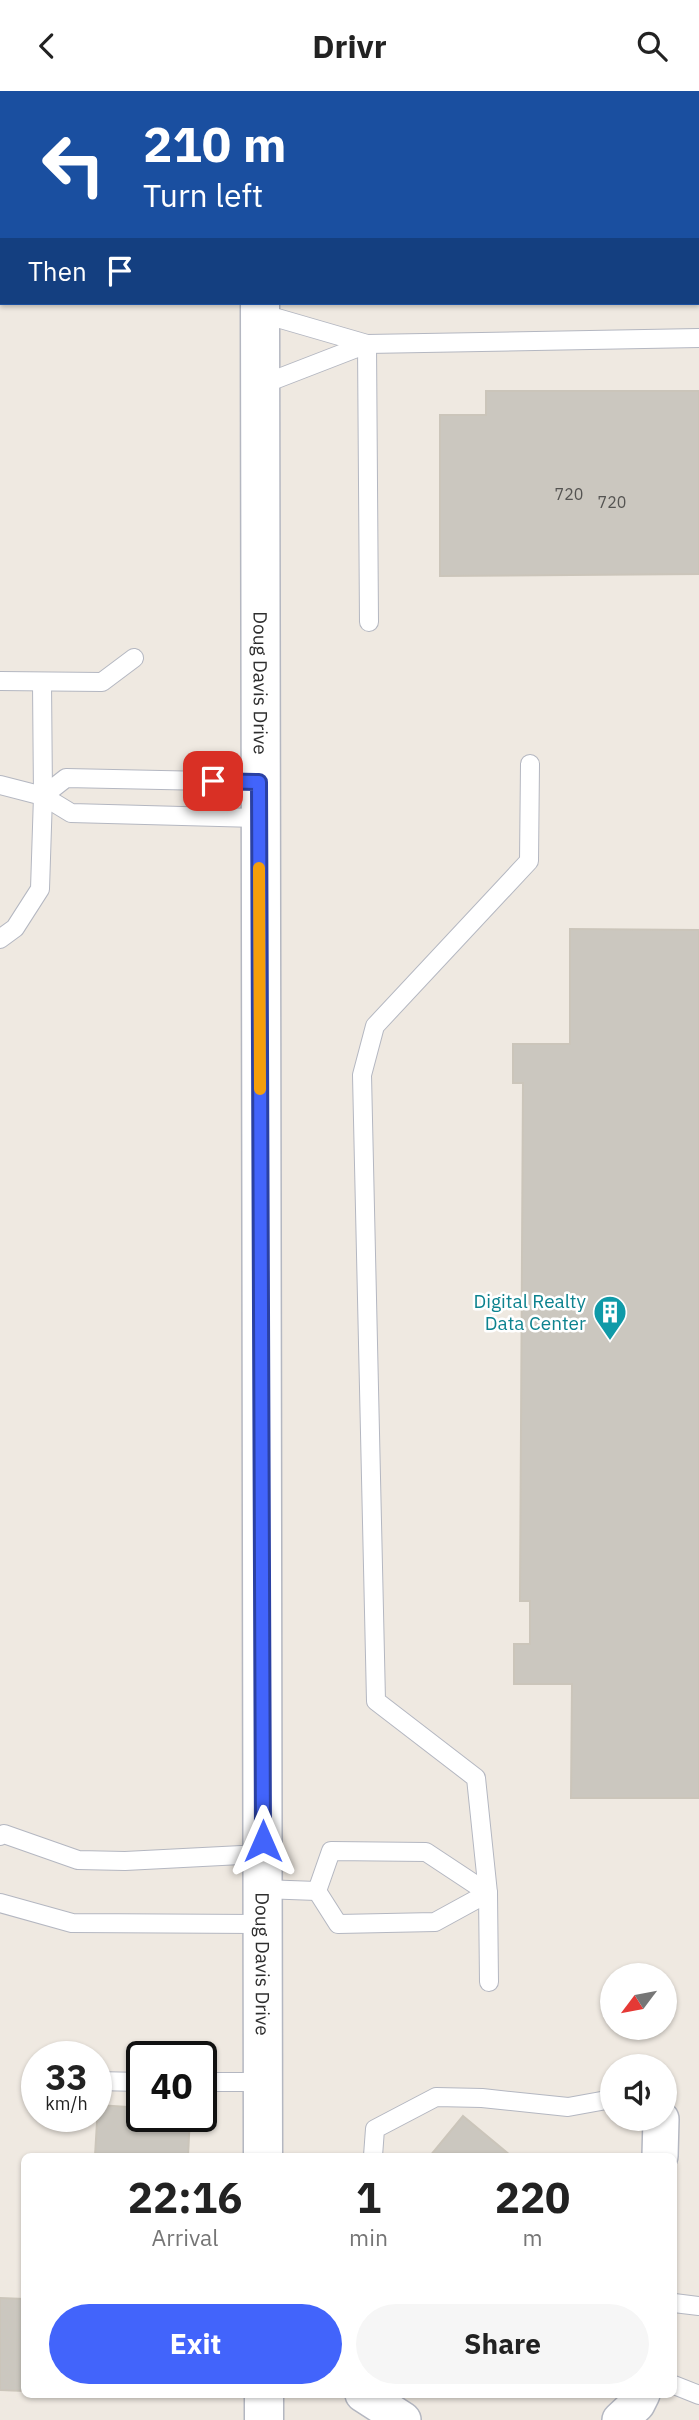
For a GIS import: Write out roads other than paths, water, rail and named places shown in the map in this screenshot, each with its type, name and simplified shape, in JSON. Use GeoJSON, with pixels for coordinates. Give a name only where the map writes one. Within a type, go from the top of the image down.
{"type":"FeatureCollection","features":[{"type":"Feature","properties":{"kind":"street","name":"Doug Davis Drive"},"geometry":{"type":"LineString","coordinates":[[260,308],[263,2153]]}},
{"type":"Feature","properties":{"kind":"street"},"geometry":{"type":"LineString","coordinates":[[660,2153],[661,2131]]}},
{"type":"Feature","properties":{"kind":"street"},"geometry":{"type":"LineString","coordinates":[[264,2398],[264,2420]]}},
{"type":"Feature","properties":{"kind":"street"},"geometry":{"type":"LineString","coordinates":[[369,2398],[403,2420]]}},
{"type":"Feature","properties":{"kind":"street"},"geometry":{"type":"LineString","coordinates":[[620,2420],[640,2398]]}},
{"type":"Feature","properties":{"kind":"lane"},"geometry":{"type":"LineString","coordinates":[[260,308],[367,344],[699,338]]}},
{"type":"Feature","properties":{"kind":"lane"},"geometry":{"type":"LineString","coordinates":[[261,384],[367,344]]}},
{"type":"Feature","properties":{"kind":"lane"},"geometry":{"type":"LineString","coordinates":[[367,344],[369,622]]}},
{"type":"Feature","properties":{"kind":"lane"},"geometry":{"type":"LineString","coordinates":[[0,681],[102,682],[134,658]]}},
{"type":"Feature","properties":{"kind":"lane"},"geometry":{"type":"LineString","coordinates":[[0,939],[15,928],[40,888],[43,796],[41,683]]}},
{"type":"Feature","properties":{"kind":"lane"},"geometry":{"type":"LineString","coordinates":[[489,1982],[488,1893],[477,1778],[376,1701],[362,1075],[375,1025],[529,861],[530,764]]}},
{"type":"Feature","properties":{"kind":"lane"},"geometry":{"type":"LineString","coordinates":[[43,796],[66,778],[259,800]]}},
{"type":"Feature","properties":{"kind":"lane"},"geometry":{"type":"LineString","coordinates":[[0,785],[43,796],[71,813],[259,800]]}},
{"type":"Feature","properties":{"kind":"lane"},"geometry":{"type":"LineString","coordinates":[[0,1836],[4,1834],[78,1860],[125,1861],[262,1889],[317,1891]]}},
{"type":"Feature","properties":{"kind":"lane"},"geometry":{"type":"LineString","coordinates":[[317,1891],[331,1851],[426,1852],[488,1893]]}},
{"type":"Feature","properties":{"kind":"lane"},"geometry":{"type":"LineString","coordinates":[[0,1903],[72,1923],[262,1889]]}},
{"type":"Feature","properties":{"kind":"lane"},"geometry":{"type":"LineString","coordinates":[[317,1891],[338,1924],[435,1922],[488,1893]]}},
{"type":"Feature","properties":{"kind":"lane"},"geometry":{"type":"LineString","coordinates":[[217,2083],[263,2082]]}},
{"type":"Feature","properties":{"kind":"lane"},"geometry":{"type":"LineString","coordinates":[[373,2153],[375,2129],[436,2097],[482,2098],[568,2107],[600,2101]]}},
{"type":"Feature","properties":{"kind":"lane"},"geometry":{"type":"LineString","coordinates":[[677,2303],[699,2306]]}},
{"type":"Feature","properties":{"kind":"lane"},"geometry":{"type":"LineString","coordinates":[[677,2386],[699,2395]]}},
{"type":"Feature","properties":{"kind":"place","name":"Digital Realty Data Center"},"geometry":{"type":"Point","coordinates":[610,1342]}}]}
